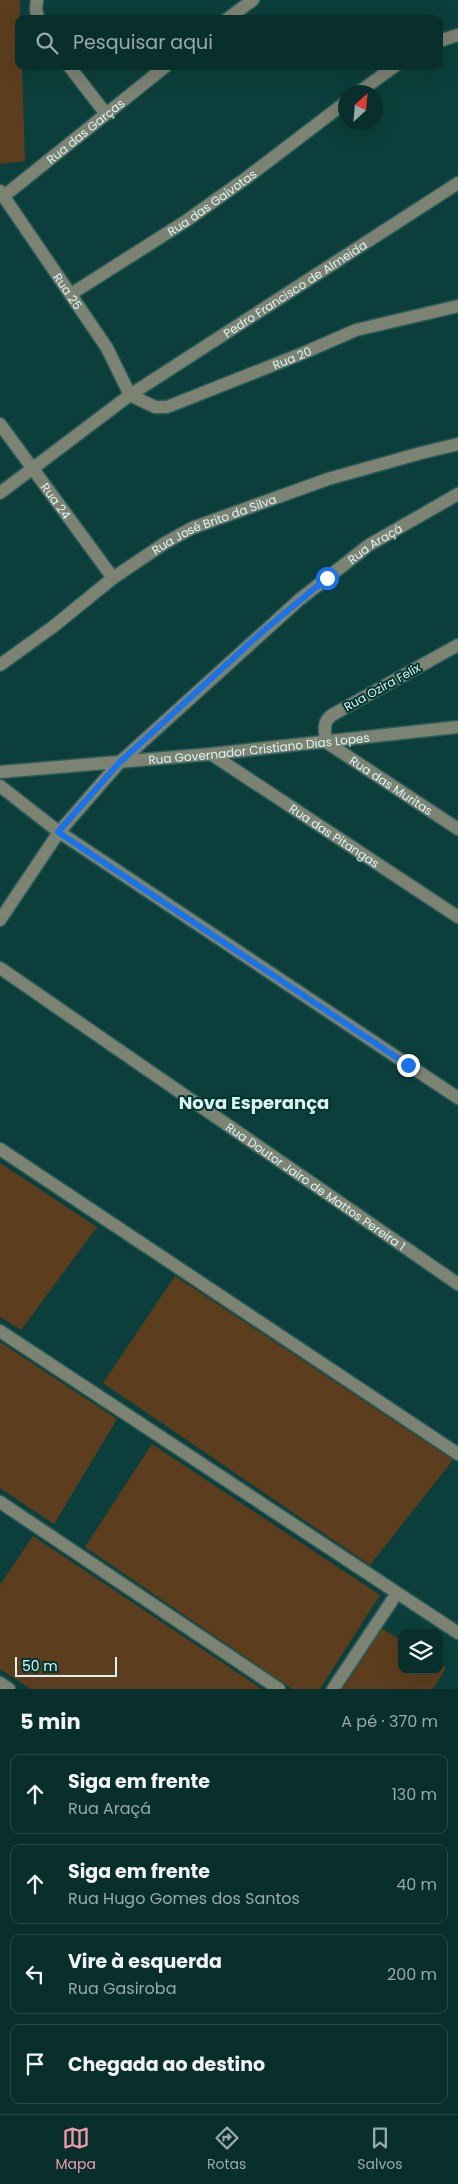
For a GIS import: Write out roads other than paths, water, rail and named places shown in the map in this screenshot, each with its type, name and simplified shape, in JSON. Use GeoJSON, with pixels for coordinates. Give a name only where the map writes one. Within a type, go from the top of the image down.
{"type":"FeatureCollection","features":[{"type":"Feature","properties":{"kind":"street"},"geometry":{"type":"LineString","coordinates":[[37,0],[37,15]]}},
{"type":"Feature","properties":{"kind":"street"},"geometry":{"type":"LineString","coordinates":[[232,15],[253,0]]}},
{"type":"Feature","properties":{"kind":"street"},"geometry":{"type":"LineString","coordinates":[[443,40],[458,36]]}},
{"type":"Feature","properties":{"kind":"street"},"geometry":{"type":"LineString","coordinates":[[72,70],[106,114]]}},
{"type":"Feature","properties":{"kind":"street","name":"Rua das Garças"},"geometry":{"type":"LineString","coordinates":[[2,194],[161,70]]}},
{"type":"Feature","properties":{"kind":"street"},"geometry":{"type":"LineString","coordinates":[[368,85],[389,70]]}},
{"type":"Feature","properties":{"kind":"street","name":"Rua das Gaivotas"},"geometry":{"type":"LineString","coordinates":[[71,294],[186,221],[338,108]]}},
{"type":"Feature","properties":{"kind":"street","name":"Pedro Francisco de Almeida"},"geometry":{"type":"LineString","coordinates":[[0,493],[130,395],[458,183]]}},
{"type":"Feature","properties":{"kind":"street","name":"Rua 25"},"geometry":{"type":"LineString","coordinates":[[2,194],[107,348],[130,395]]}},
{"type":"Feature","properties":{"kind":"street","name":"Rua 20"},"geometry":{"type":"LineString","coordinates":[[130,395],[154,407],[167,407],[356,330],[458,306]]}},
{"type":"Feature","properties":{"kind":"street","name":"Rua 24"},"geometry":{"type":"LineString","coordinates":[[0,424],[112,578]]}},
{"type":"Feature","properties":{"kind":"street","name":"Rua José Brito da Silva"},"geometry":{"type":"LineString","coordinates":[[0,665],[54,626],[112,578],[165,543],[192,528],[328,480],[421,452],[458,444]]}},
{"type":"Feature","properties":{"kind":"street","name":"Rua Araçá"},"geometry":{"type":"LineString","coordinates":[[0,920],[58,832],[119,763],[299,600],[369,546],[458,494]]}},
{"type":"Feature","properties":{"kind":"street","name":"Rua Ozira Felix"},"geometry":{"type":"LineString","coordinates":[[326,742],[324,727],[328,718],[458,645]]}},
{"type":"Feature","properties":{"kind":"street","name":"Rua Governador Cristiano Dias Lopes"},"geometry":{"type":"LineString","coordinates":[[0,772],[119,763],[456,729]]}},
{"type":"Feature","properties":{"kind":"street","name":"Rua das Muritas"},"geometry":{"type":"LineString","coordinates":[[326,742],[458,829]]}},
{"type":"Feature","properties":{"kind":"street","name":"Rua das Pitangas"},"geometry":{"type":"LineString","coordinates":[[211,754],[458,917]]}},
{"type":"Feature","properties":{"kind":"street"},"geometry":{"type":"LineString","coordinates":[[0,786],[58,832],[458,1098]]}},
{"type":"Feature","properties":{"kind":"street","name":"Rua Doutor Jairo de Mattos Pereira 1"},"geometry":{"type":"LineString","coordinates":[[0,968],[458,1284]]}},
{"type":"Feature","properties":{"kind":"street"},"geometry":{"type":"LineString","coordinates":[[0,1149],[458,1454]]}},
{"type":"Feature","properties":{"kind":"street"},"geometry":{"type":"LineString","coordinates":[[0,1331],[458,1633]]}},
{"type":"Feature","properties":{"kind":"street"},"geometry":{"type":"LineString","coordinates":[[0,1502],[279,1689]]}},
{"type":"Feature","properties":{"kind":"street"},"geometry":{"type":"LineString","coordinates":[[333,1689],[397,1593]]}},
{"type":"Feature","properties":{"kind":"street"},"geometry":{"type":"LineString","coordinates":[[0,1683],[9,1689]]}},
{"type":"Feature","properties":{"kind":"district","name":"Nova Esperança"},"geometry":{"type":"Point","coordinates":[254,1102]}}]}
